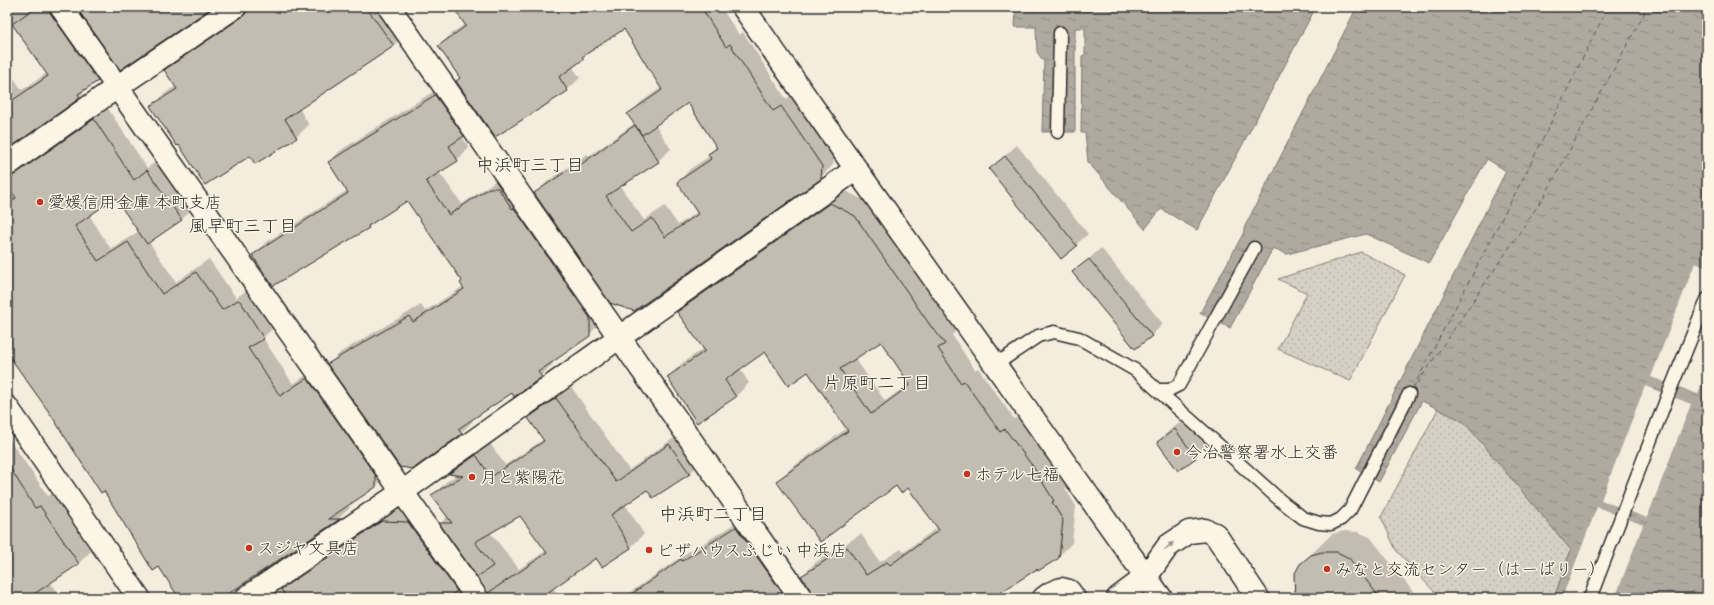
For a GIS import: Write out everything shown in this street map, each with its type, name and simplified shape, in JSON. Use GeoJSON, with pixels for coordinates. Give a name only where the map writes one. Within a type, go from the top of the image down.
{"type":"FeatureCollection","features":[{"type":"Feature","properties":{"kind":"street"},"geometry":{"type":"LineString","coordinates":[[61,7],[477,598]]}},
{"type":"Feature","properties":{"kind":"street"},"geometry":{"type":"LineString","coordinates":[[7,165],[117,87],[235,7]]}},
{"type":"Feature","properties":{"kind":"street"},"geometry":{"type":"LineString","coordinates":[[389,7],[801,598]]}},
{"type":"Feature","properties":{"kind":"street"},"geometry":{"type":"LineString","coordinates":[[743,7],[856,169],[1161,598]]}},
{"type":"Feature","properties":{"kind":"street"},"geometry":{"type":"LineString","coordinates":[[246,598],[402,492],[856,169]]}},
{"type":"Feature","properties":{"kind":"street"},"geometry":{"type":"LineString","coordinates":[[7,407],[139,598]]}},
{"type":"Feature","properties":{"kind":"street"},"geometry":{"type":"LineString","coordinates":[[1118,598],[1146,577],[1168,546],[1189,532],[1205,530],[1215,534],[1252,594]]}},
{"type":"Feature","properties":{"kind":"street"},"geometry":{"type":"LineString","coordinates":[[1044,598],[1061,589],[1069,592],[1074,598]]}},
{"type":"Feature","properties":{"kind":"lane"},"geometry":{"type":"LineString","coordinates":[[1058,132],[1060,33]]}},
{"type":"Feature","properties":{"kind":"lane"},"geometry":{"type":"LineString","coordinates":[[1158,390],[1170,390],[1179,384],[1254,248]]}},
{"type":"Feature","properties":{"kind":"lane"},"geometry":{"type":"LineString","coordinates":[[1590,598],[1670,390],[1707,299]]}},
{"type":"Feature","properties":{"kind":"lane"},"geometry":{"type":"LineString","coordinates":[[995,364],[1038,336],[1054,332],[1079,338],[1135,370],[1281,501],[1303,518],[1319,523],[1331,524],[1341,519],[1350,510],[1409,394]]}},
{"type":"Feature","properties":{"kind":"shaded area"},"geometry":{"type":"Polygon","coordinates":[[[1361,252],[1405,275],[1350,381],[1278,349],[1307,293],[1278,279],[1361,252]]]}},
{"type":"Feature","properties":{"kind":"shaded area"},"geometry":{"type":"Polygon","coordinates":[[[1438,409],[1464,421],[1571,550],[1554,598],[1440,598],[1396,550],[1381,517],[1438,409]]]}},
{"type":"Feature","properties":{"kind":"water"},"geometry":{"type":"Polygon","coordinates":[[[1016,7],[1316,7],[1197,230],[1161,209],[1145,229],[1088,162],[1085,133],[1081,133],[1082,56],[1085,55],[1085,28],[1075,28],[1075,132],[1042,132],[1044,62],[1037,52],[1036,27],[1015,27],[1016,7]]]}},
{"type":"Feature","properties":{"kind":"water"},"geometry":{"type":"Polygon","coordinates":[[[1357,7],[1707,7],[1707,598],[1554,598],[1571,550],[1464,422],[1422,401],[1379,482],[1356,469],[1506,171],[1487,159],[1429,263],[1366,234],[1287,254],[1273,248],[1230,328],[1200,313],[1243,234],[1245,226],[1357,7]]]}},
{"type":"Feature","properties":{"kind":"pier"},"geometry":{"type":"Polygon","coordinates":[[[1695,263],[1707,268],[1707,370],[1698,394],[1651,377],[1695,263]]]}},
{"type":"Feature","properties":{"kind":"pier"},"geometry":{"type":"Polygon","coordinates":[[[1645,386],[1691,404],[1647,518],[1601,500],[1645,386]]]}},
{"type":"Feature","properties":{"kind":"pier"},"geometry":{"type":"Polygon","coordinates":[[[1597,507],[1643,525],[1615,598],[1562,598],[1597,507]]]}},
{"type":"Feature","properties":{"kind":"building"},"geometry":{"type":"Polygon","coordinates":[[[36,7],[49,7],[51,14],[98,81],[78,94],[80,98],[7,150],[7,104],[48,76],[12,24],[36,7]]]}},
{"type":"Feature","properties":{"kind":"building"},"geometry":{"type":"Polygon","coordinates":[[[76,7],[213,7],[120,70],[76,7]]]}},
{"type":"Feature","properties":{"kind":"building"},"geometry":{"type":"Polygon","coordinates":[[[247,7],[366,7],[394,46],[285,119],[297,138],[255,164],[250,156],[205,185],[179,145],[177,146],[150,106],[177,89],[164,70],[242,17],[246,13],[247,7]]]}},
{"type":"Feature","properties":{"kind":"building"},"geometry":{"type":"Polygon","coordinates":[[[453,7],[701,7],[726,47],[730,44],[773,111],[781,106],[822,166],[821,179],[634,311],[610,303],[534,193],[574,166],[576,168],[635,125],[627,114],[662,90],[624,29],[582,57],[584,59],[559,77],[568,91],[495,137],[456,81],[460,78],[438,46],[466,26],[453,7]],[[688,103],[642,135],[636,127],[659,162],[606,196],[631,232],[652,218],[665,237],[698,214],[677,182],[711,159],[708,154],[717,148],[688,103]]]}},
{"type":"Feature","properties":{"kind":"building"},"geometry":{"type":"Polygon","coordinates":[[[435,95],[464,136],[449,146],[458,161],[426,181],[449,215],[489,188],[498,188],[512,209],[514,208],[590,318],[590,336],[538,372],[542,377],[514,397],[512,393],[458,429],[462,434],[413,469],[400,467],[327,364],[409,316],[413,322],[464,289],[460,283],[462,281],[407,201],[368,226],[369,228],[273,286],[252,255],[348,193],[328,162],[435,95]]]}},
{"type":"Feature","properties":{"kind":"building"},"geometry":{"type":"Polygon","coordinates":[[[94,119],[134,180],[147,170],[182,220],[147,244],[115,198],[75,226],[98,261],[128,242],[162,294],[196,272],[222,310],[238,300],[241,302],[264,339],[248,348],[280,396],[307,378],[376,476],[376,487],[328,519],[340,519],[222,598],[179,598],[159,567],[153,571],[104,491],[101,493],[49,412],[7,353],[7,204],[16,198],[7,184],[7,177],[14,175],[94,119]]]}},
{"type":"Feature","properties":{"kind":"building"},"geometry":{"type":"Polygon","coordinates":[[[1005,156],[1077,246],[1061,259],[989,169],[1005,156]]]}},
{"type":"Feature","properties":{"kind":"building"},"geometry":{"type":"Polygon","coordinates":[[[830,203],[855,216],[932,328],[945,344],[938,348],[961,383],[964,381],[1000,432],[1005,429],[1034,468],[1054,501],[1052,502],[1063,520],[1059,558],[1038,571],[1037,569],[992,598],[813,598],[811,591],[801,576],[847,547],[866,575],[887,562],[890,565],[939,530],[908,488],[901,493],[896,486],[820,542],[776,481],[848,431],[808,372],[788,386],[765,352],[725,380],[736,397],[697,423],[667,377],[705,351],[677,312],[830,203]],[[881,342],[840,369],[871,414],[910,385],[881,342]]]}},
{"type":"Feature","properties":{"kind":"building"},"geometry":{"type":"Polygon","coordinates":[[[1089,259],[1152,336],[1135,349],[1072,272],[1089,259]]]}},
{"type":"Feature","properties":{"kind":"building"},"geometry":{"type":"Polygon","coordinates":[[[556,398],[616,482],[669,444],[690,474],[653,498],[647,490],[611,515],[631,548],[602,567],[596,558],[540,598],[489,598],[488,593],[547,553],[520,516],[475,542],[493,566],[477,577],[439,523],[452,523],[431,495],[463,476],[449,474],[476,455],[491,477],[544,441],[528,418],[556,398]]]}},
{"type":"Feature","properties":{"kind":"building"},"geometry":{"type":"Polygon","coordinates":[[[1175,429],[1196,458],[1178,471],[1157,442],[1175,429]]]}},
{"type":"Feature","properties":{"kind":"building"},"geometry":{"type":"Polygon","coordinates":[[[7,463],[35,508],[40,506],[79,564],[28,598],[16,598],[7,585],[7,463]]]}},
{"type":"Feature","properties":{"kind":"building"},"geometry":{"type":"Polygon","coordinates":[[[382,521],[408,522],[457,591],[447,598],[287,598],[281,589],[382,521]]]}},
{"type":"Feature","properties":{"kind":"building"},"geometry":{"type":"Polygon","coordinates":[[[736,527],[786,598],[626,598],[681,559],[682,561],[736,527]]]}},
{"type":"Feature","properties":{"kind":"building","name":"みなと交流センター（はーばりー）"},"geometry":{"type":"Polygon","coordinates":[[[1322,552],[1337,552],[1349,558],[1380,598],[1295,598],[1294,575],[1300,564],[1311,555],[1322,552]]]}},
{"type":"Feature","properties":{"kind":"ferry route"},"geometry":{"type":"LineString","coordinates":[[1413,388],[1529,167],[1608,7]]}},
{"type":"Feature","properties":{"kind":"ferry route"},"geometry":{"type":"LineString","coordinates":[[1412,391],[1545,195],[1647,7]]}},
{"type":"Feature","properties":{"kind":"place","name":"愛媛信用金庫 本町支店"},"geometry":{"type":"Point","coordinates":[40,202]}},
{"type":"Feature","properties":{"kind":"place","name":"今治警察署水上交番"},"geometry":{"type":"Point","coordinates":[1177,452]}},
{"type":"Feature","properties":{"kind":"place","name":"ホテル七福"},"geometry":{"type":"Point","coordinates":[967,474]}},
{"type":"Feature","properties":{"kind":"place","name":"月と紫陽花"},"geometry":{"type":"Point","coordinates":[472,477]}},
{"type":"Feature","properties":{"kind":"place","name":"スジヤ文具店"},"geometry":{"type":"Point","coordinates":[249,548]}},
{"type":"Feature","properties":{"kind":"place","name":"ピザハウスふじい 中浜店"},"geometry":{"type":"Point","coordinates":[649,550]}},
{"type":"Feature","properties":{"kind":"place","name":"みなと交流センター（はーばりー）"},"geometry":{"type":"Point","coordinates":[1327,569]}},
{"type":"Feature","properties":{"kind":"district","name":"中浜町三丁目"},"geometry":{"type":"Point","coordinates":[530,165]}},
{"type":"Feature","properties":{"kind":"district","name":"風早町三丁目"},"geometry":{"type":"Point","coordinates":[243,226]}},
{"type":"Feature","properties":{"kind":"district","name":"片原町二丁目"},"geometry":{"type":"Point","coordinates":[877,383]}},
{"type":"Feature","properties":{"kind":"district","name":"中浜町二丁目"},"geometry":{"type":"Point","coordinates":[713,514]}}]}
